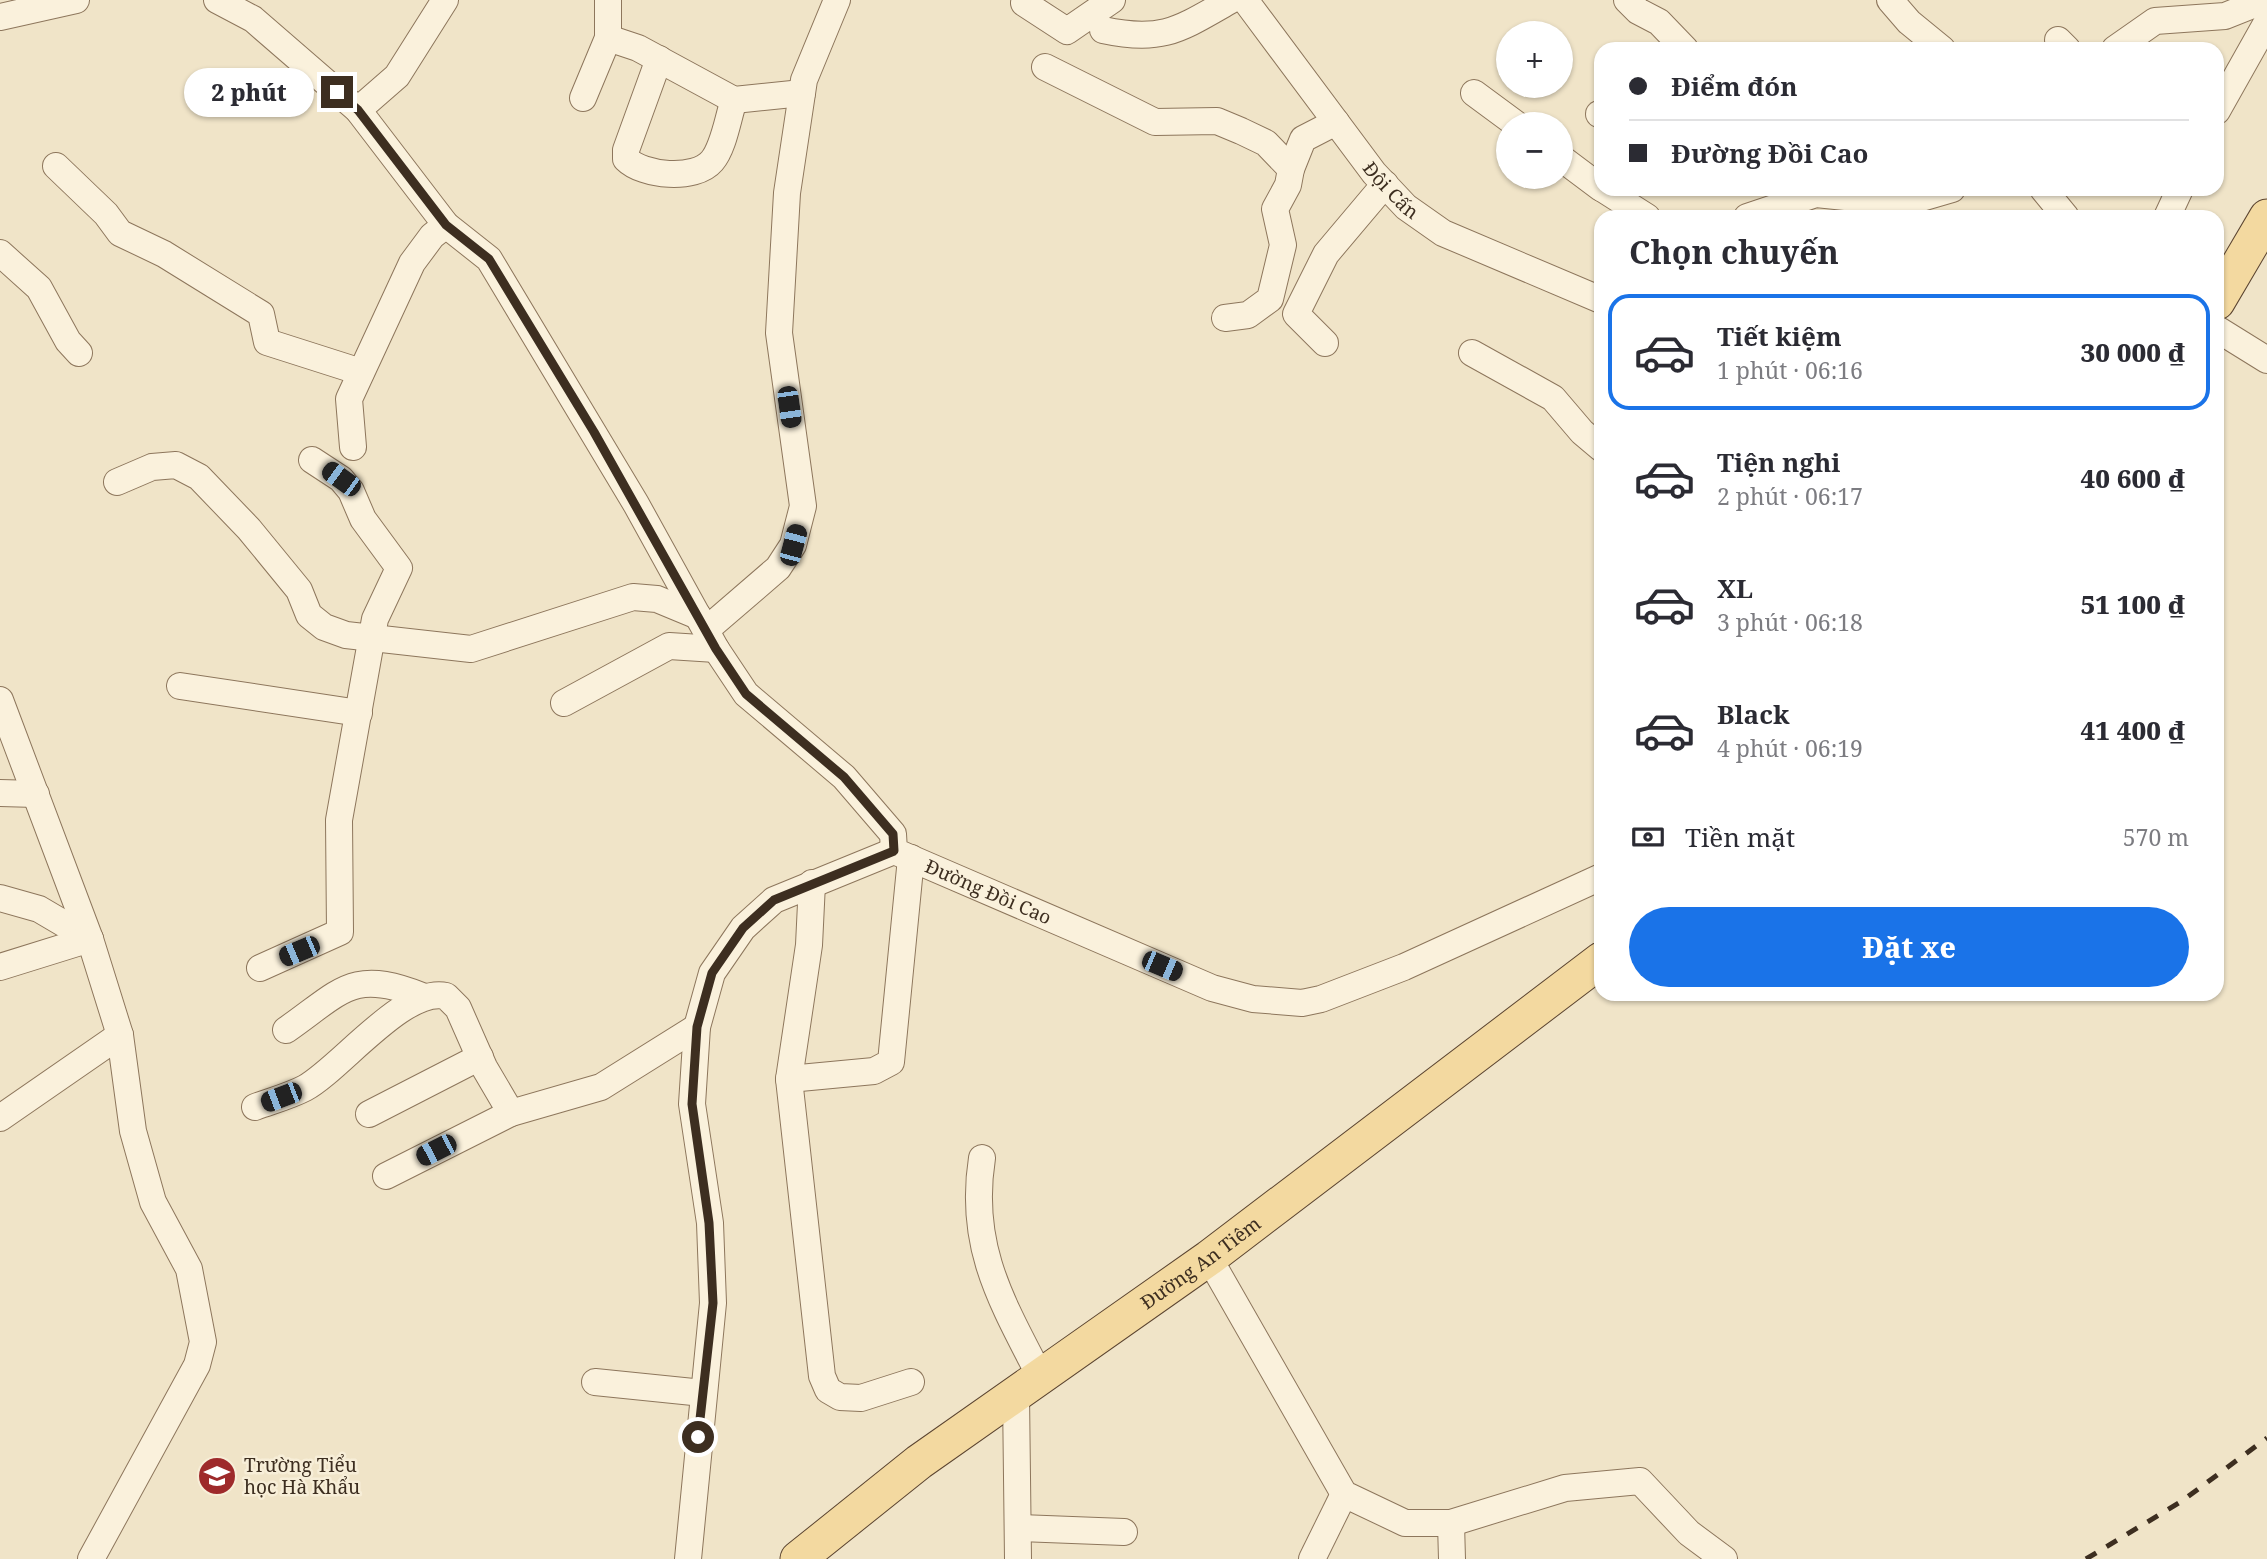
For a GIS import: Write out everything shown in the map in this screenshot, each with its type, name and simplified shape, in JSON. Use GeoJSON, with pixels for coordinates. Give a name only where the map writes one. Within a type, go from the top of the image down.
{"type":"FeatureCollection","features":[{"type":"Feature","properties":{"kind":"main road"},"geometry":{"type":"LineString","coordinates":[[2224,290],[2267,217]]}},
{"type":"Feature","properties":{"kind":"main road","name":"Đường An Tiêm"},"geometry":{"type":"LineString","coordinates":[[798,1559],[919,1462],[1209,1258],[1594,965]]}},
{"type":"Feature","properties":{"kind":"street"},"geometry":{"type":"LineString","coordinates":[[0,17],[76,0]]}},
{"type":"Feature","properties":{"kind":"street"},"geometry":{"type":"LineString","coordinates":[[217,0],[253,19],[358,110],[446,225],[489,259],[552,359],[706,632],[746,694],[844,777],[893,834],[902,855],[891,1062],[874,1071],[789,1079]]}},
{"type":"Feature","properties":{"kind":"street"},"geometry":{"type":"LineString","coordinates":[[358,110],[397,76],[445,0]]}},
{"type":"Feature","properties":{"kind":"street"},"geometry":{"type":"LineString","coordinates":[[583,98],[608,38],[608,0]]}},
{"type":"Feature","properties":{"kind":"street"},"geometry":{"type":"LineString","coordinates":[[564,703],[669,646],[706,632],[778,568],[793,545],[803,506],[779,333],[787,192],[804,80],[837,0]]}},
{"type":"Feature","properties":{"kind":"street"},"geometry":{"type":"LineString","coordinates":[[1026,0],[1024,3],[1067,31],[1112,0]]}},
{"type":"Feature","properties":{"kind":"street"},"geometry":{"type":"LineString","coordinates":[[1103,30],[1134,37],[1156,36],[1180,29],[1231,0]]}},
{"type":"Feature","properties":{"kind":"street","name":"Đội Cấn"},"geometry":{"type":"LineString","coordinates":[[1245,0],[1336,122],[1406,207],[1443,233],[1594,297]]}},
{"type":"Feature","properties":{"kind":"street"},"geometry":{"type":"LineString","coordinates":[[1627,0],[1638,11],[1659,22],[1678,42]]}},
{"type":"Feature","properties":{"kind":"street"},"geometry":{"type":"LineString","coordinates":[[1890,0],[1909,22],[1933,42]]}},
{"type":"Feature","properties":{"kind":"street"},"geometry":{"type":"LineString","coordinates":[[2125,42],[2155,21],[2265,0]]}},
{"type":"Feature","properties":{"kind":"street"},"geometry":{"type":"LineString","coordinates":[[2224,99],[2267,22]]}},
{"type":"Feature","properties":{"kind":"street"},"geometry":{"type":"LineString","coordinates":[[608,38],[659,59],[734,100],[802,93]]}},
{"type":"Feature","properties":{"kind":"street"},"geometry":{"type":"LineString","coordinates":[[659,59],[626,150],[626,159],[630,163],[666,173],[690,172],[705,166],[716,153],[734,100]]}},
{"type":"Feature","properties":{"kind":"street"},"geometry":{"type":"LineString","coordinates":[[1045,67],[1155,122],[1217,121],[1266,143],[1291,169]]}},
{"type":"Feature","properties":{"kind":"street"},"geometry":{"type":"LineString","coordinates":[[1474,93],[1500,112]]}},
{"type":"Feature","properties":{"kind":"street"},"geometry":{"type":"LineString","coordinates":[[1225,318],[1248,315],[1270,299],[1283,245],[1275,209],[1288,186],[1291,169],[1303,139],[1336,122]]}},
{"type":"Feature","properties":{"kind":"street"},"geometry":{"type":"LineString","coordinates":[[56,166],[106,214],[120,233],[164,254],[261,314],[267,342],[361,372]]}},
{"type":"Feature","properties":{"kind":"street"},"geometry":{"type":"LineString","coordinates":[[1573,167],[1594,182]]}},
{"type":"Feature","properties":{"kind":"street"},"geometry":{"type":"LineString","coordinates":[[1325,343],[1296,314],[1326,254],[1385,184]]}},
{"type":"Feature","properties":{"kind":"street"},"geometry":{"type":"LineString","coordinates":[[1614,196],[1636,210]]}},
{"type":"Feature","properties":{"kind":"street"},"geometry":{"type":"LineString","coordinates":[[1768,210],[1810,196]]}},
{"type":"Feature","properties":{"kind":"street"},"geometry":{"type":"LineString","coordinates":[[1836,196],[1904,203],[1928,196]]}},
{"type":"Feature","properties":{"kind":"street"},"geometry":{"type":"LineString","coordinates":[[2049,196],[2060,210]]}},
{"type":"Feature","properties":{"kind":"street"},"geometry":{"type":"LineString","coordinates":[[353,447],[349,399],[412,263],[432,236],[446,225]]}},
{"type":"Feature","properties":{"kind":"street"},"geometry":{"type":"LineString","coordinates":[[0,253],[39,288],[68,341],[79,353]]}},
{"type":"Feature","properties":{"kind":"street"},"geometry":{"type":"LineString","coordinates":[[2224,333],[2267,360]]}},
{"type":"Feature","properties":{"kind":"street"},"geometry":{"type":"LineString","coordinates":[[1472,353],[1553,398],[1594,442]]}},
{"type":"Feature","properties":{"kind":"street"},"geometry":{"type":"LineString","coordinates":[[260,968],[340,932],[339,820],[379,606],[398,576],[399,568],[363,519],[346,485],[312,460]]}},
{"type":"Feature","properties":{"kind":"street"},"geometry":{"type":"LineString","coordinates":[[117,482],[152,467],[176,465],[199,477],[249,529],[299,590],[309,615],[324,627],[335,631],[471,649],[634,597],[657,599],[706,632]]}},
{"type":"Feature","properties":{"kind":"street"},"geometry":{"type":"LineString","coordinates":[[180,686],[359,713]]}},
{"type":"Feature","properties":{"kind":"street"},"geometry":{"type":"LineString","coordinates":[[0,700],[90,939],[120,1035],[133,1131],[153,1202],[189,1269],[203,1342],[197,1365],[91,1559]]}},
{"type":"Feature","properties":{"kind":"street"},"geometry":{"type":"LineString","coordinates":[[0,793],[36,794]]}},
{"type":"Feature","properties":{"kind":"street"},"geometry":{"type":"LineString","coordinates":[[688,1559],[713,1303],[709,1223],[692,1104],[697,1027],[712,973],[743,928],[774,900],[812,883],[902,855]]}},
{"type":"Feature","properties":{"kind":"street","name":"Đường Đồi Cao"},"geometry":{"type":"LineString","coordinates":[[902,855],[1212,988],[1253,999],[1302,1003],[1342,993],[1404,967],[1594,880]]}},
{"type":"Feature","properties":{"kind":"street"},"geometry":{"type":"LineString","coordinates":[[812,883],[809,945],[789,1079],[824,1384],[834,1395],[850,1399],[911,1382]]}},
{"type":"Feature","properties":{"kind":"street"},"geometry":{"type":"LineString","coordinates":[[0,898],[38,909],[90,939]]}},
{"type":"Feature","properties":{"kind":"street"},"geometry":{"type":"LineString","coordinates":[[0,967],[90,939]]}},
{"type":"Feature","properties":{"kind":"street"},"geometry":{"type":"LineString","coordinates":[[286,1030],[344,990],[366,981],[391,985],[422,996],[438,994],[452,1000],[511,1113]]}},
{"type":"Feature","properties":{"kind":"street"},"geometry":{"type":"LineString","coordinates":[[255,1107],[307,1087],[354,1045],[422,996]]}},
{"type":"Feature","properties":{"kind":"street"},"geometry":{"type":"LineString","coordinates":[[386,1176],[511,1113],[601,1087],[697,1027]]}},
{"type":"Feature","properties":{"kind":"street"},"geometry":{"type":"LineString","coordinates":[[0,1118],[120,1035]]}},
{"type":"Feature","properties":{"kind":"street"},"geometry":{"type":"LineString","coordinates":[[369,1114],[480,1057]]}},
{"type":"Feature","properties":{"kind":"street"},"geometry":{"type":"LineString","coordinates":[[982,1158],[977,1187],[982,1242],[1028,1386],[1018,1559]]}},
{"type":"Feature","properties":{"kind":"street"},"geometry":{"type":"LineString","coordinates":[[1209,1258],[1344,1494],[1405,1523],[1451,1523],[1565,1488],[1640,1481],[1689,1533],[1724,1559]]}},
{"type":"Feature","properties":{"kind":"street"},"geometry":{"type":"LineString","coordinates":[[595,1382],[703,1393]]}},
{"type":"Feature","properties":{"kind":"street"},"geometry":{"type":"LineString","coordinates":[[1312,1559],[1344,1494]]}},
{"type":"Feature","properties":{"kind":"street"},"geometry":{"type":"LineString","coordinates":[[1451,1523],[1452,1559]]}},
{"type":"Feature","properties":{"kind":"street"},"geometry":{"type":"LineString","coordinates":[[1020,1528],[1124,1532]]}},
{"type":"Feature","properties":{"kind":"railway"},"geometry":{"type":"LineString","coordinates":[[2086,1559],[2182,1501],[2267,1438]]}},
{"type":"Feature","properties":{"kind":"place","name":"Trường Tiểu học Hà Khẩu"},"geometry":{"type":"Point","coordinates":[217,1476]}},
{"type":"Feature","properties":{"kind":"route"},"geometry":{"type":"LineString","coordinates":[[337,92],[358,110],[415,181],[446,225],[489,259],[552,359],[716,649],[746,694],[844,777],[893,834],[894,851],[774,900],[743,928],[712,973],[697,1027],[692,1104],[709,1223],[713,1303],[698,1437]]}}]}
